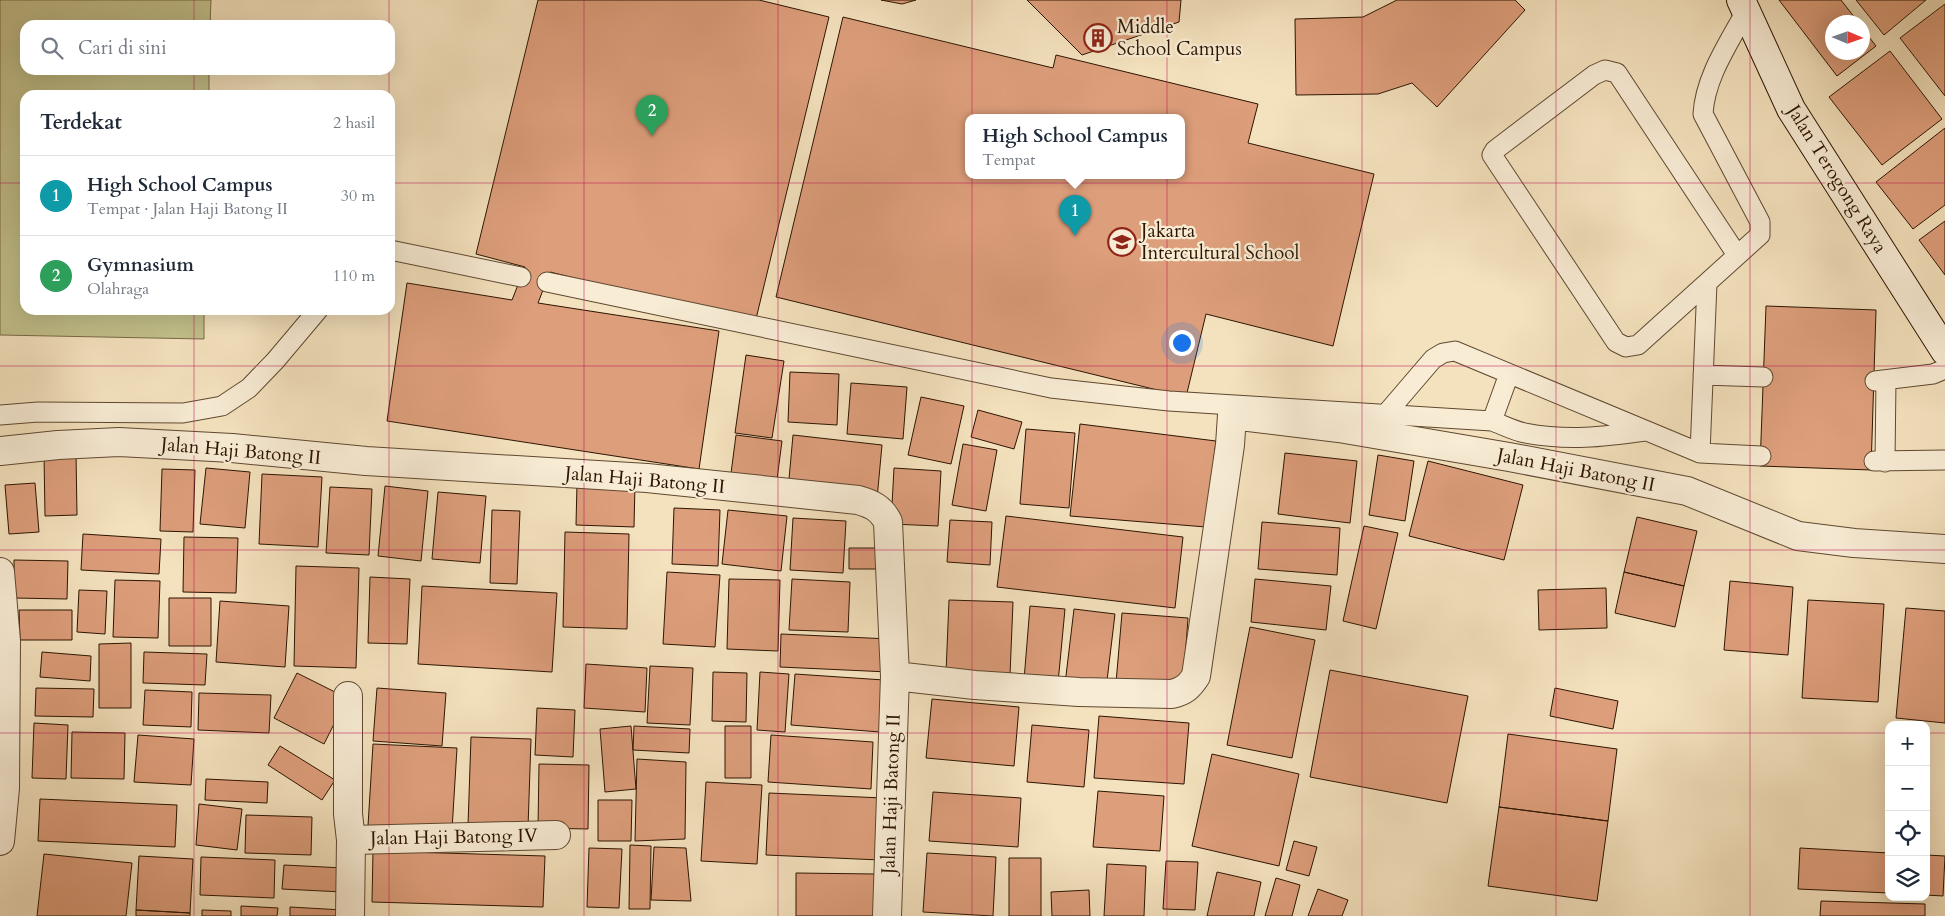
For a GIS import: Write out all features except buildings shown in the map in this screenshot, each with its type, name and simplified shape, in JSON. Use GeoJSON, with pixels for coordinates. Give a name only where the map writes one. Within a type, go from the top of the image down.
{"type":"FeatureCollection","features":[{"type":"Feature","properties":{"kind":"street","name":"Jalan Terogong Raya"},"geometry":{"type":"LineString","coordinates":[[1743,6],[1792,109],[1945,351]]}},
{"type":"Feature","properties":{"kind":"street","name":"Jalan Haji Batong II"},"geometry":{"type":"LineString","coordinates":[[895,676],[975,685],[1079,692],[1172,694],[1182,692],[1190,686],[1196,676],[1230,446],[1232,415],[1339,428],[1509,457],[1686,491],[1798,536],[1854,543],[1945,550]]}},
{"type":"Feature","properties":{"kind":"street","name":"Jalan Haji Batong II"},"geometry":{"type":"LineString","coordinates":[[0,451],[58,445],[119,442],[232,448],[366,461],[647,478],[858,500],[876,506],[884,514],[888,522],[895,676],[886,916]]}},
{"type":"Feature","properties":{"kind":"street"},"geometry":{"type":"LineString","coordinates":[[0,572],[6,642],[3,668],[6,788],[0,841]]}},
{"type":"Feature","properties":{"kind":"street","name":"Jalan Haji Batong IV"},"geometry":{"type":"LineString","coordinates":[[348,696],[348,814],[351,840],[350,916]]}},
{"type":"Feature","properties":{"kind":"street","name":"Jalan Haji Batong IV"},"geometry":{"type":"LineString","coordinates":[[351,840],[556,835]]}},
{"type":"Feature","properties":{"kind":"lane"},"geometry":{"type":"LineString","coordinates":[[1737,255],[1617,73],[1605,70],[1594,75],[1495,150],[1492,155],[1616,342],[1626,347],[1638,345],[1760,235],[1760,222],[1703,114],[1704,100],[1743,6]]}},
{"type":"Feature","properties":{"kind":"lane"},"geometry":{"type":"LineString","coordinates":[[395,251],[521,277]]}},
{"type":"Feature","properties":{"kind":"lane"},"geometry":{"type":"LineString","coordinates":[[547,282],[1051,388],[1169,400],[1492,421],[1523,432],[1569,439],[1645,431]]}},
{"type":"Feature","properties":{"kind":"lane"},"geometry":{"type":"LineString","coordinates":[[1700,453],[1707,283]]}},
{"type":"Feature","properties":{"kind":"lane"},"geometry":{"type":"LineString","coordinates":[[0,415],[38,412],[183,413],[222,406],[249,388],[275,361],[314,315]]}},
{"type":"Feature","properties":{"kind":"lane"},"geometry":{"type":"LineString","coordinates":[[1384,415],[1434,359],[1443,353],[1455,351],[1700,453],[1761,456]]}},
{"type":"Feature","properties":{"kind":"lane"},"geometry":{"type":"LineString","coordinates":[[1945,369],[1933,374],[1880,380],[1878,461],[1945,460]]}},
{"type":"Feature","properties":{"kind":"lane"},"geometry":{"type":"LineString","coordinates":[[1492,421],[1509,374]]}},
{"type":"Feature","properties":{"kind":"lane"},"geometry":{"type":"LineString","coordinates":[[1703,374],[1763,377]]}},
{"type":"Feature","properties":{"kind":"shaded area"},"geometry":{"type":"Polygon","coordinates":[[[0,0],[211,0],[210,20],[20,20],[20,75],[209,75],[209,90],[20,90],[20,315],[204,315],[204,339],[0,335],[0,0]]]}},
{"type":"Feature","properties":{"kind":"place","name":"Middle School Campus"},"geometry":{"type":"Point","coordinates":[1098,38]}},
{"type":"Feature","properties":{"kind":"place","name":"Gymnasium"},"geometry":{"type":"Point","coordinates":[652,136]}},
{"type":"Feature","properties":{"kind":"place","name":"High School Campus"},"geometry":{"type":"Point","coordinates":[1075,236]}},
{"type":"Feature","properties":{"kind":"place","name":"Jakarta Intercultural School"},"geometry":{"type":"Point","coordinates":[1122,242]}}]}
